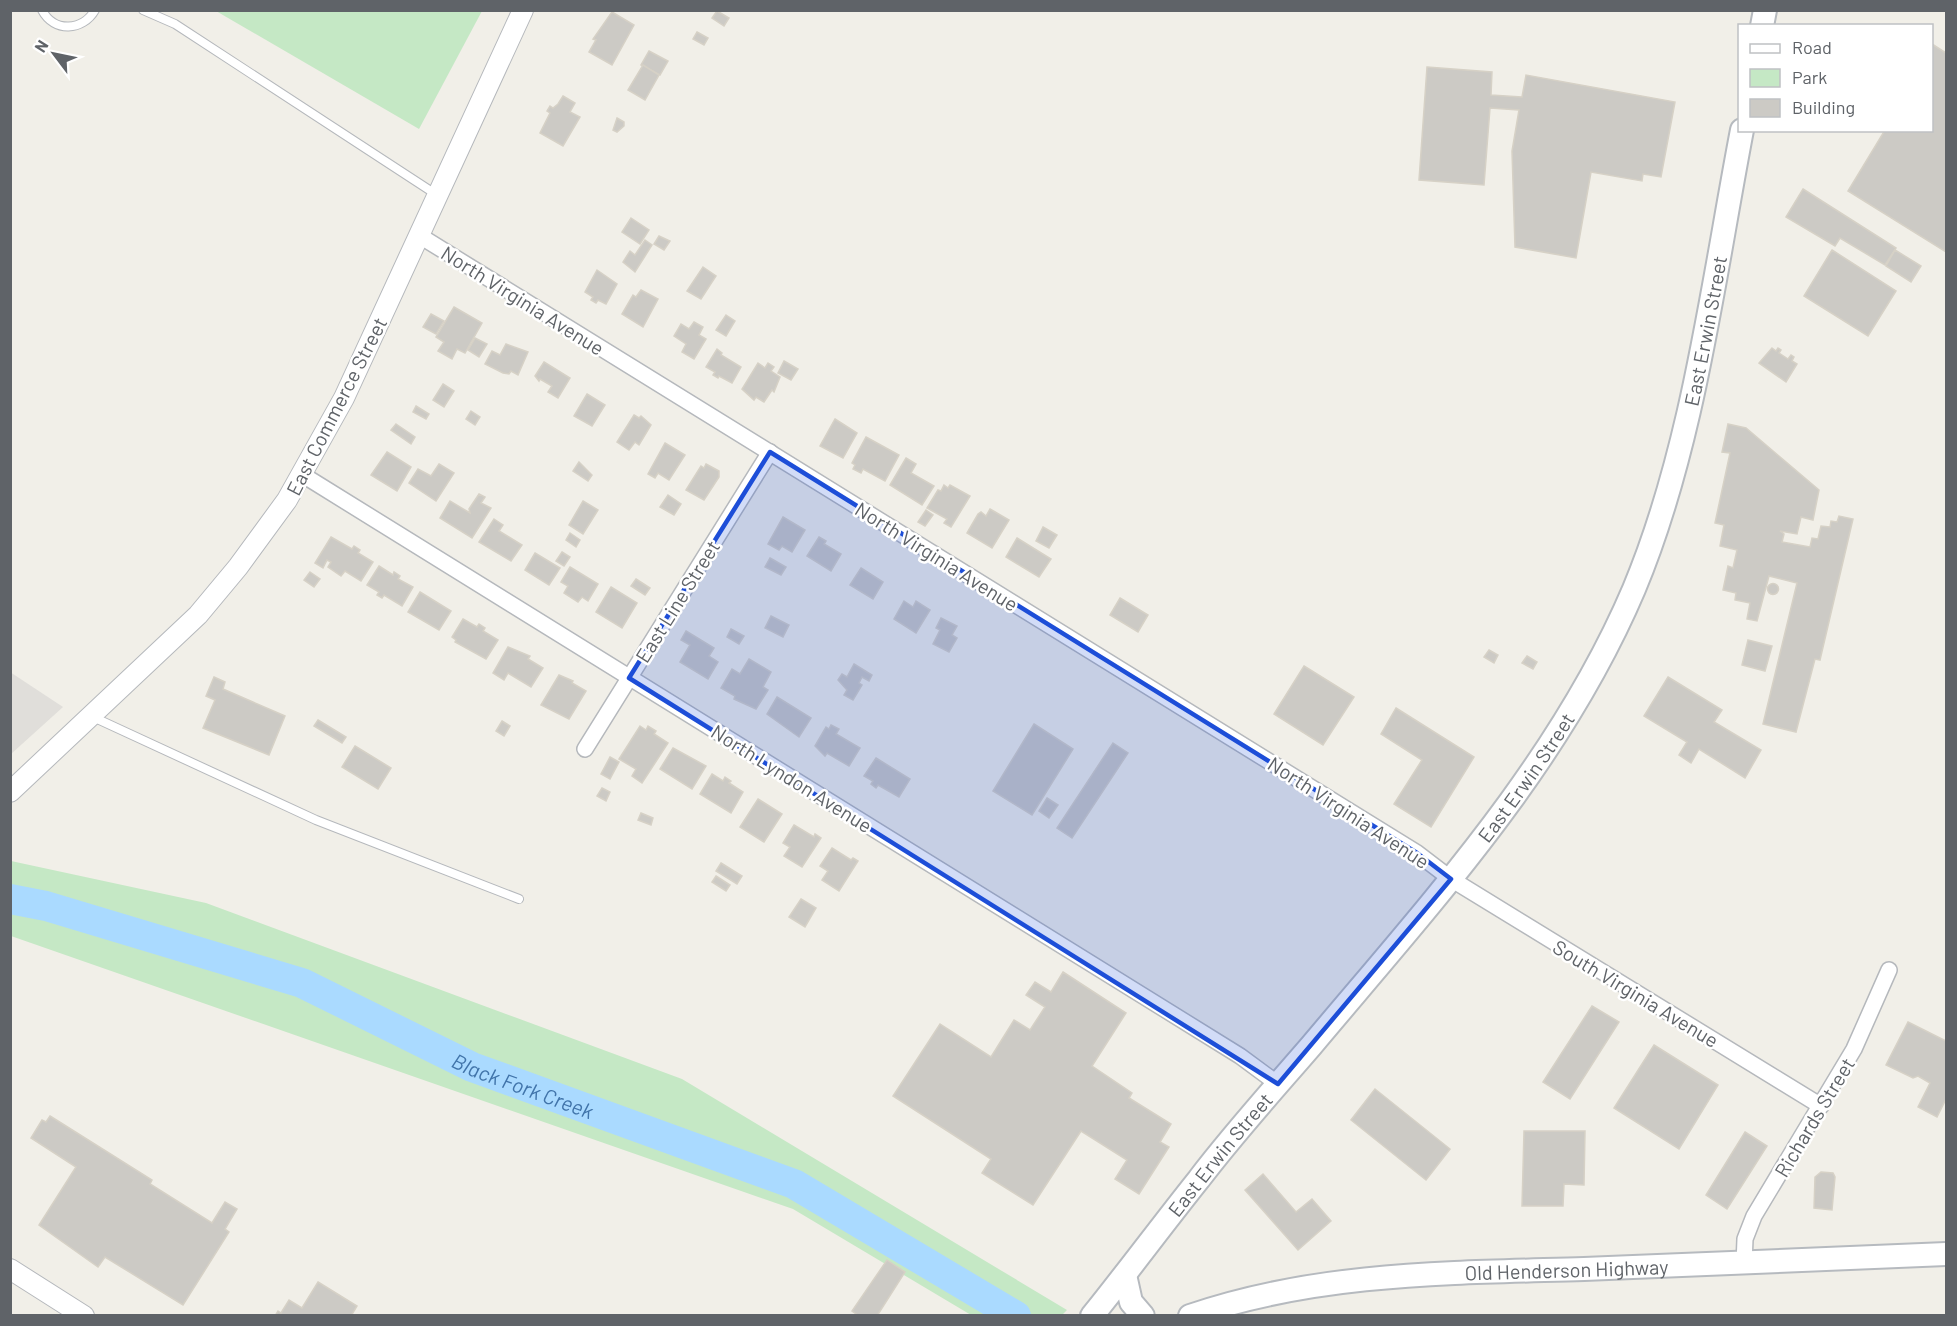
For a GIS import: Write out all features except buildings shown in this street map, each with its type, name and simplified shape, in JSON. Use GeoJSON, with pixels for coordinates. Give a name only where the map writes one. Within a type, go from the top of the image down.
{"type":"FeatureCollection","features":[{"type":"Feature","properties":{"kind":"main road","name":"East Erwin Street"},"geometry":{"type":"LineString","coordinates":[[1092,1316],[1200,1176],[1451,879],[1517,793],[1575,707],[1597,669],[1635,586],[1662,507],[1684,426],[1742,132]]}},
{"type":"Feature","properties":{"kind":"main road","name":"Old Henderson Highway"},"geometry":{"type":"LineString","coordinates":[[1190,1316],[1265,1294],[1344,1281],[1443,1274],[1744,1264],[1947,1254]]}},
{"type":"Feature","properties":{"kind":"main road"},"geometry":{"type":"LineString","coordinates":[[1125,1275],[1131,1302],[1143,1316]]}},
{"type":"Feature","properties":{"kind":"street","name":"East Commerce Street"},"geometry":{"type":"LineString","coordinates":[[10,792],[198,615],[238,567],[303,475],[344,398],[523,10]]}},
{"type":"Feature","properties":{"kind":"street","name":"North Virginia Avenue"},"geometry":{"type":"LineString","coordinates":[[420,236],[1417,853],[1451,879]]}},
{"type":"Feature","properties":{"kind":"street","name":"East Line Street"},"geometry":{"type":"LineString","coordinates":[[585,749],[770,452]]}},
{"type":"Feature","properties":{"kind":"street","name":"North Lyndon Avenue"},"geometry":{"type":"LineString","coordinates":[[303,475],[1230,1050],[1278,1084]]}},
{"type":"Feature","properties":{"kind":"street","name":"South Virginia Avenue"},"geometry":{"type":"LineString","coordinates":[[1451,879],[1821,1106]]}},
{"type":"Feature","properties":{"kind":"street","name":"Richards Street"},"geometry":{"type":"LineString","coordinates":[[1744,1264],[1745,1239],[1754,1216],[1854,1050],[1889,970]]}},
{"type":"Feature","properties":{"kind":"street"},"geometry":{"type":"LineString","coordinates":[[10,1269],[84,1316]]}},
{"type":"Feature","properties":{"kind":"lane"},"geometry":{"type":"LineString","coordinates":[[42,10],[52,22],[70,27],[88,20],[95,10]]}},
{"type":"Feature","properties":{"kind":"lane"},"geometry":{"type":"LineString","coordinates":[[144,10],[175,24],[438,195]]}},
{"type":"Feature","properties":{"kind":"lane"},"geometry":{"type":"LineString","coordinates":[[91,717],[316,820],[519,899]]}},
{"type":"Feature","properties":{"kind":"highlighted area"},"geometry":{"type":"Polygon","coordinates":[[[770,452],[1417,853],[1451,879],[1278,1084],[629,678],[770,452]]]}},
{"type":"Feature","properties":{"kind":"shaded area"},"geometry":{"type":"Polygon","coordinates":[[[10,672],[63,707],[11,754],[10,754],[10,672]]]}},
{"type":"Feature","properties":{"kind":"green space"},"geometry":{"type":"Polygon","coordinates":[[[216,11],[482,11],[419,129],[216,11]]]}},
{"type":"Feature","properties":{"kind":"green space"},"geometry":{"type":"Polygon","coordinates":[[[11,861],[206,903],[682,1079],[1067,1310],[1062,1315],[971,1315],[793,1209],[11,936],[11,861]]]}},
{"type":"Feature","properties":{"kind":"waterway","name":"Black Fork Creek"},"geometry":{"type":"LineString","coordinates":[[10,899],[46,906],[302,983],[472,1067],[794,1184],[1016,1316]]}}]}
